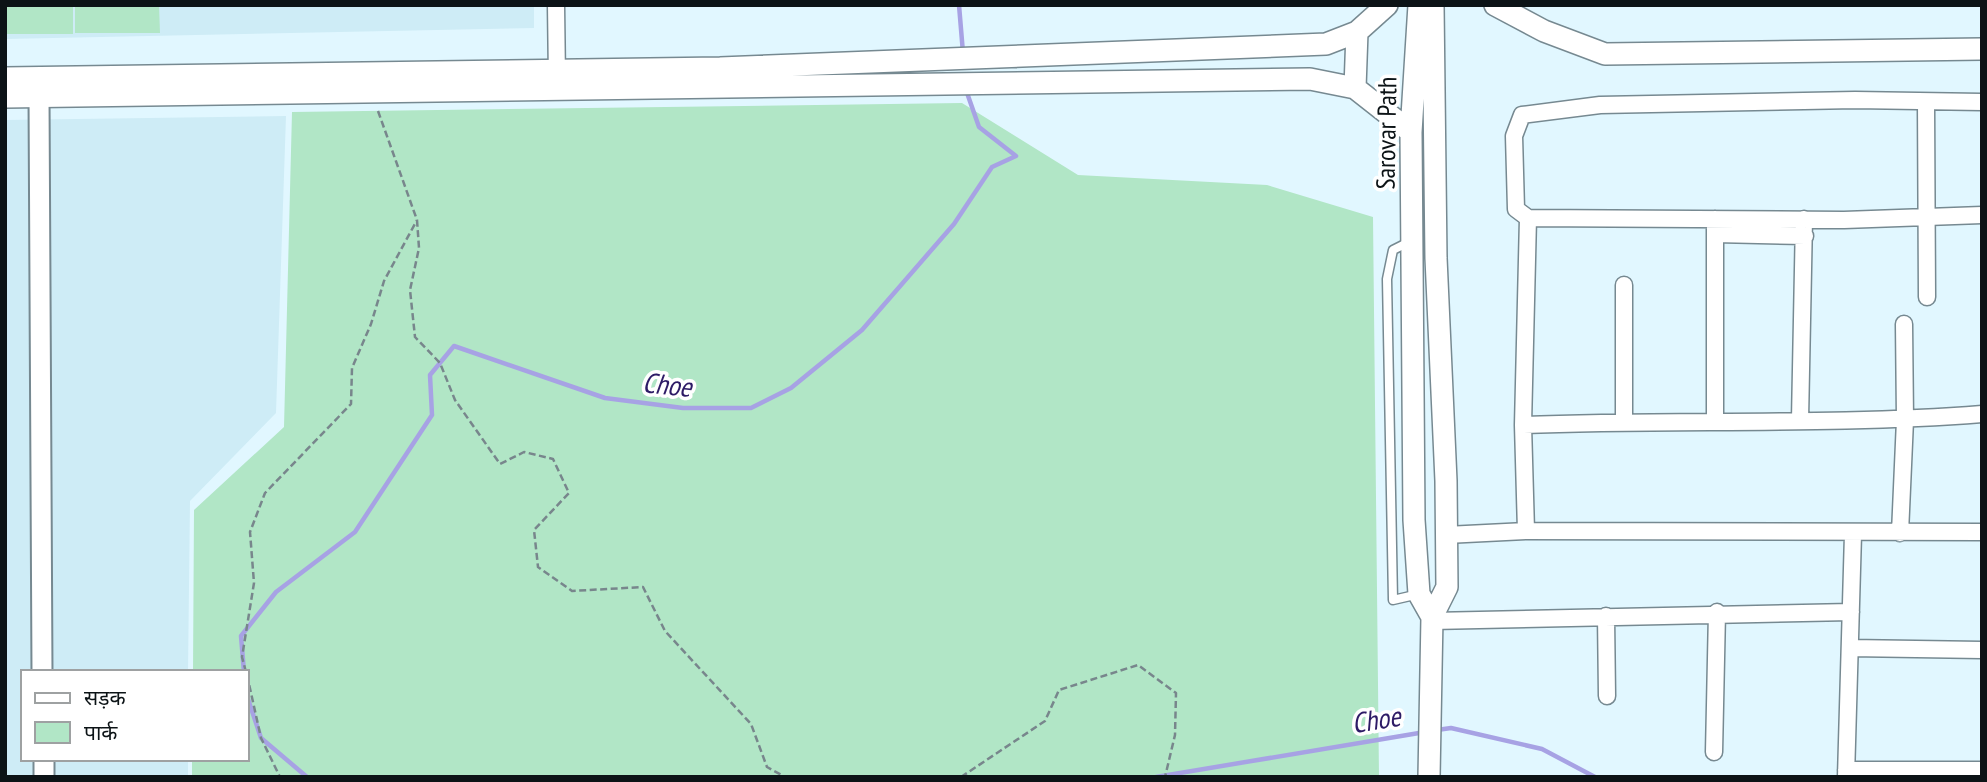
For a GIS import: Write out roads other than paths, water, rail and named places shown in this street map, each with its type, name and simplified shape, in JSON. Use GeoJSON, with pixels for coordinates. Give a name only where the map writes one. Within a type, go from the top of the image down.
{"type":"FeatureCollection","features":[{"type":"Feature","properties":{"kind":"main road"},"geometry":{"type":"LineString","coordinates":[[792,75],[900,59],[1326,44],[1357,33],[1387,5]]}},
{"type":"Feature","properties":{"kind":"main road","name":"Sarovar Path"},"geometry":{"type":"LineString","coordinates":[[1419,5],[1411,132],[1415,520],[1419,594]]}},
{"type":"Feature","properties":{"kind":"main road"},"geometry":{"type":"LineString","coordinates":[[1429,777],[1432,619],[1447,587],[1436,258],[1433,5]]}},
{"type":"Feature","properties":{"kind":"main road"},"geometry":{"type":"LineString","coordinates":[[1495,5],[1544,31],[1605,54],[1982,49]]}},
{"type":"Feature","properties":{"kind":"main road"},"geometry":{"type":"LineString","coordinates":[[1355,88],[1357,33]]}},
{"type":"Feature","properties":{"kind":"main road"},"geometry":{"type":"LineString","coordinates":[[999,56],[1000,83]]}},
{"type":"Feature","properties":{"kind":"main road"},"geometry":{"type":"LineString","coordinates":[[5,78],[557,80],[792,75],[898,84],[1310,79],[1355,88],[1411,132]]}},
{"type":"Feature","properties":{"kind":"main road"},"geometry":{"type":"LineString","coordinates":[[5,97],[370,91],[557,80]]}},
{"type":"Feature","properties":{"kind":"main road"},"geometry":{"type":"LineString","coordinates":[[1419,594],[1432,619]]}},
{"type":"Feature","properties":{"kind":"street"},"geometry":{"type":"LineString","coordinates":[[556,5],[557,80]]}},
{"type":"Feature","properties":{"kind":"street"},"geometry":{"type":"LineString","coordinates":[[39,96],[42,670]]}},
{"type":"Feature","properties":{"kind":"street"},"geometry":{"type":"LineString","coordinates":[[1982,102],[1855,100],[1600,105],[1522,116],[1514,136],[1516,209],[1528,218],[1715,227],[1805,228],[1926,217],[1982,215]]}},
{"type":"Feature","properties":{"kind":"street"},"geometry":{"type":"LineString","coordinates":[[1926,102],[1927,298]]}},
{"type":"Feature","properties":{"kind":"street"},"geometry":{"type":"LineString","coordinates":[[1526,531],[1523,425],[1528,218]]}},
{"type":"Feature","properties":{"kind":"street"},"geometry":{"type":"LineString","coordinates":[[1715,227],[1715,422]]}},
{"type":"Feature","properties":{"kind":"street"},"geometry":{"type":"LineString","coordinates":[[1800,420],[1805,228]]}},
{"type":"Feature","properties":{"kind":"street"},"geometry":{"type":"LineString","coordinates":[[1623,421],[1624,285]]}},
{"type":"Feature","properties":{"kind":"street"},"geometry":{"type":"LineString","coordinates":[[1900,533],[1905,420],[1904,324]]}},
{"type":"Feature","properties":{"kind":"street"},"geometry":{"type":"LineString","coordinates":[[1523,425],[1623,421],[1905,420],[1982,414]]}},
{"type":"Feature","properties":{"kind":"street"},"geometry":{"type":"LineString","coordinates":[[1446,536],[1526,531],[1853,534],[1982,532]]}},
{"type":"Feature","properties":{"kind":"street"},"geometry":{"type":"LineString","coordinates":[[1853,534],[1846,773],[1982,770]]}},
{"type":"Feature","properties":{"kind":"street"},"geometry":{"type":"LineString","coordinates":[[1432,619],[1717,612],[1851,612]]}},
{"type":"Feature","properties":{"kind":"street"},"geometry":{"type":"LineString","coordinates":[[1714,752],[1717,612]]}},
{"type":"Feature","properties":{"kind":"street"},"geometry":{"type":"LineString","coordinates":[[1606,615],[1607,696]]}},
{"type":"Feature","properties":{"kind":"street"},"geometry":{"type":"LineString","coordinates":[[1850,648],[1982,650]]}},
{"type":"Feature","properties":{"kind":"lane"},"geometry":{"type":"LineString","coordinates":[[1413,240],[1393,250],[1388,264],[1388,467],[1393,600],[1419,594]]}},
{"type":"Feature","properties":{"kind":"waterway","name":"Choe"},"geometry":{"type":"LineString","coordinates":[[959,5],[963,53]]}},
{"type":"Feature","properties":{"kind":"waterway","name":"Choe"},"geometry":{"type":"LineString","coordinates":[[244,670],[241,636],[276,592],[355,532],[432,415],[430,375],[454,346],[605,398],[683,408],[751,408],[791,388],[862,330],[954,224],[992,167],[1016,156],[979,127],[966,90]]}},
{"type":"Feature","properties":{"kind":"waterway","name":"Choe"},"geometry":{"type":"LineString","coordinates":[[248,699],[261,738],[307,777]]}},
{"type":"Feature","properties":{"kind":"waterway","name":"Choe"},"geometry":{"type":"LineString","coordinates":[[1437,730],[1451,728],[1542,749],[1595,777]]}},
{"type":"Feature","properties":{"kind":"waterway","name":"Choe"},"geometry":{"type":"LineString","coordinates":[[1156,777],[1425,732]]}}]}
